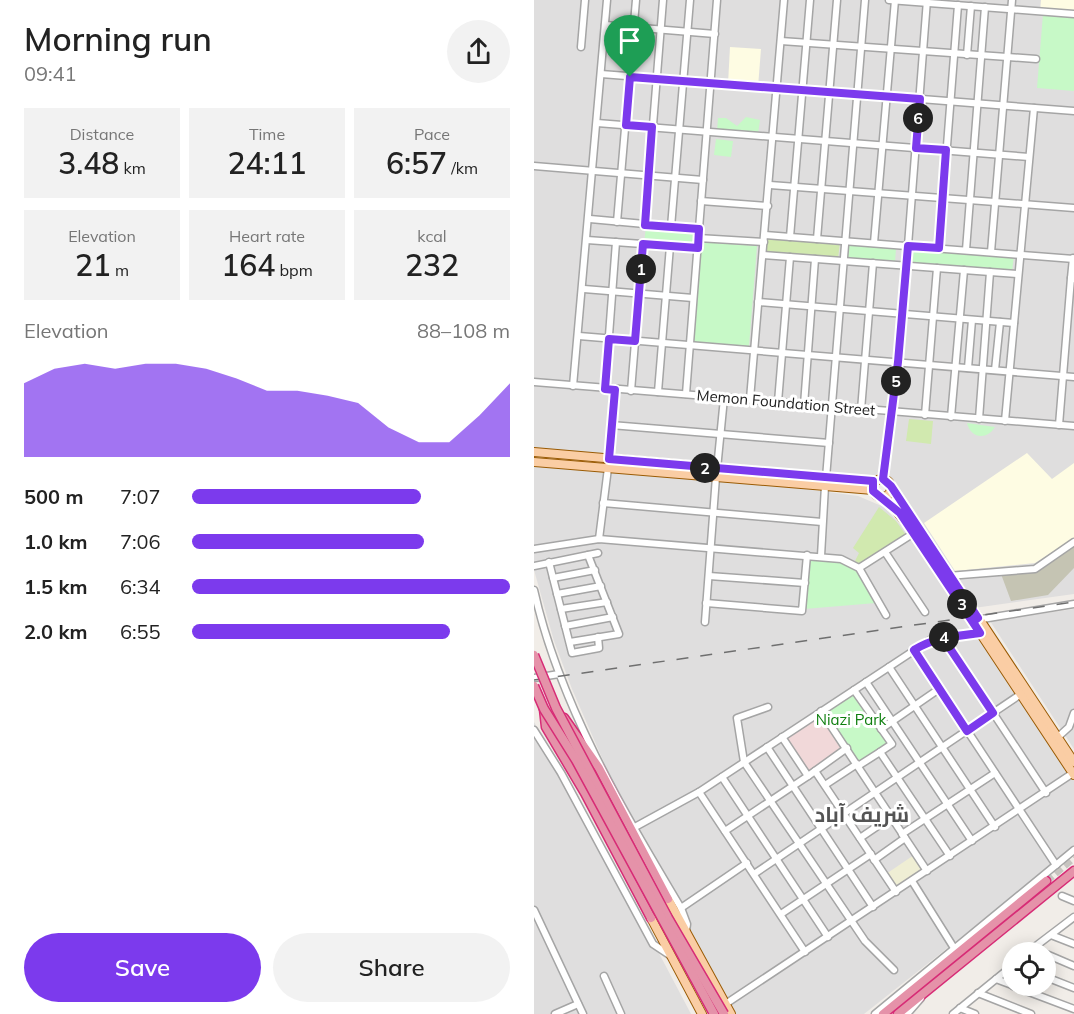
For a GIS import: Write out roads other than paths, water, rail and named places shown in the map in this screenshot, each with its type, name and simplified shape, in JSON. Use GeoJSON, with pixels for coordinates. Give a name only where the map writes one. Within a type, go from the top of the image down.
{"type":"FeatureCollection","features":[{"type":"Feature","properties":{"kind":"highway"},"geometry":{"type":"LineString","coordinates":[[534,655],[555,708],[668,918],[724,1014]]}},
{"type":"Feature","properties":{"kind":"highway"},"geometry":{"type":"LineString","coordinates":[[534,686],[544,710],[576,760],[714,1014]]}},
{"type":"Feature","properties":{"kind":"highway"},"geometry":{"type":"LineString","coordinates":[[555,708],[599,768],[668,899]]}},
{"type":"Feature","properties":{"kind":"highway"},"geometry":{"type":"LineString","coordinates":[[544,710],[546,727],[596,812],[651,918]]}},
{"type":"Feature","properties":{"kind":"highway"},"geometry":{"type":"LineString","coordinates":[[898,1014],[1074,871]]}},
{"type":"Feature","properties":{"kind":"highway"},"geometry":{"type":"LineString","coordinates":[[883,1014],[1046,880]]}},
{"type":"Feature","properties":{"kind":"highway"},"geometry":{"type":"LineString","coordinates":[[953,957],[993,917]]}},
{"type":"Feature","properties":{"kind":"highway"},"geometry":{"type":"LineString","coordinates":[[888,1003],[938,970]]}},
{"type":"Feature","properties":{"kind":"main road"},"geometry":{"type":"LineString","coordinates":[[534,452],[608,464]]}},
{"type":"Feature","properties":{"kind":"main road"},"geometry":{"type":"LineString","coordinates":[[534,462],[608,464],[825,482],[883,479],[892,487],[976,620],[1074,760]]}},
{"type":"Feature","properties":{"kind":"main road"},"geometry":{"type":"LineString","coordinates":[[873,481],[875,493],[891,504],[948,577]]}},
{"type":"Feature","properties":{"kind":"main road"},"geometry":{"type":"LineString","coordinates":[[825,482],[888,496],[892,492],[892,487]]}},
{"type":"Feature","properties":{"kind":"main road"},"geometry":{"type":"LineString","coordinates":[[976,620],[980,633],[1073,774]]}},
{"type":"Feature","properties":{"kind":"main road"},"geometry":{"type":"LineString","coordinates":[[668,899],[731,1014]]}},
{"type":"Feature","properties":{"kind":"main road"},"geometry":{"type":"LineString","coordinates":[[651,918],[703,1014]]}},
{"type":"Feature","properties":{"kind":"street"},"geometry":{"type":"LineString","coordinates":[[581,47],[585,0]]}},
{"type":"Feature","properties":{"kind":"street"},"geometry":{"type":"LineString","coordinates":[[573,386],[584,289],[607,0]]}},
{"type":"Feature","properties":{"kind":"street"},"geometry":{"type":"LineString","coordinates":[[617,222],[636,0]]}},
{"type":"Feature","properties":{"kind":"street"},"geometry":{"type":"LineString","coordinates":[[645,225],[663,0]]}},
{"type":"Feature","properties":{"kind":"street"},"geometry":{"type":"LineString","coordinates":[[671,227],[690,0]]}},
{"type":"Feature","properties":{"kind":"street"},"geometry":{"type":"LineString","coordinates":[[686,394],[717,0]]}},
{"type":"Feature","properties":{"kind":"street"},"geometry":{"type":"LineString","coordinates":[[750,399],[770,186],[784,0]]}},
{"type":"Feature","properties":{"kind":"street"},"geometry":{"type":"LineString","coordinates":[[790,237],[810,0]]}},
{"type":"Feature","properties":{"kind":"street"},"geometry":{"type":"LineString","coordinates":[[817,239],[837,0]]}},
{"type":"Feature","properties":{"kind":"street"},"geometry":{"type":"LineString","coordinates":[[821,556],[825,482],[865,0]]}},
{"type":"Feature","properties":{"kind":"street"},"geometry":{"type":"LineString","coordinates":[[889,0],[984,5],[1074,14]]}},
{"type":"Feature","properties":{"kind":"street"},"geometry":{"type":"LineString","coordinates":[[874,243],[895,0]]}},
{"type":"Feature","properties":{"kind":"street"},"geometry":{"type":"LineString","coordinates":[[991,252],[1012,0]]}},
{"type":"Feature","properties":{"kind":"street"},"geometry":{"type":"LineString","coordinates":[[883,479],[898,362],[927,2]]}},
{"type":"Feature","properties":{"kind":"street"},"geometry":{"type":"LineString","coordinates":[[939,248],[958,5]]}},
{"type":"Feature","properties":{"kind":"street"},"geometry":{"type":"LineString","coordinates":[[966,250],[984,5]]}},
{"type":"Feature","properties":{"kind":"street"},"geometry":{"type":"LineString","coordinates":[[967,55],[971,6]]}},
{"type":"Feature","properties":{"kind":"street"},"geometry":{"type":"LineString","coordinates":[[605,25],[715,34]]}},
{"type":"Feature","properties":{"kind":"street"},"geometry":{"type":"LineString","coordinates":[[781,41],[1036,59]]}},
{"type":"Feature","properties":{"kind":"street"},"geometry":{"type":"LineString","coordinates":[[601,75],[1074,111]]}},
{"type":"Feature","properties":{"kind":"street"},"geometry":{"type":"LineString","coordinates":[[1005,422],[1034,108]]}},
{"type":"Feature","properties":{"kind":"street"},"geometry":{"type":"LineString","coordinates":[[597,123],[1029,157]]}},
{"type":"Feature","properties":{"kind":"street"},"geometry":{"type":"LineString","coordinates":[[534,166],[703,180]]}},
{"type":"Feature","properties":{"kind":"street"},"geometry":{"type":"LineString","coordinates":[[770,186],[1074,208]]}},
{"type":"Feature","properties":{"kind":"street"},"geometry":{"type":"LineString","coordinates":[[701,201],[768,206]]}},
{"type":"Feature","properties":{"kind":"street"},"geometry":{"type":"LineString","coordinates":[[590,219],[699,229]]}},
{"type":"Feature","properties":{"kind":"street"},"geometry":{"type":"LineString","coordinates":[[699,238],[790,237],[1073,258],[1071,327],[1063,376],[1059,425]]}},
{"type":"Feature","properties":{"kind":"street"},"geometry":{"type":"LineString","coordinates":[[587,240],[698,248]]}},
{"type":"Feature","properties":{"kind":"street"},"geometry":{"type":"LineString","coordinates":[[605,389],[616,242]]}},
{"type":"Feature","properties":{"kind":"street"},"geometry":{"type":"LineString","coordinates":[[631,391],[643,244]]}},
{"type":"Feature","properties":{"kind":"street"},"geometry":{"type":"LineString","coordinates":[[658,392],[670,246]]}},
{"type":"Feature","properties":{"kind":"street"},"geometry":{"type":"LineString","coordinates":[[763,255],[1017,274]]}},
{"type":"Feature","properties":{"kind":"street"},"geometry":{"type":"LineString","coordinates":[[778,402],[789,257]]}},
{"type":"Feature","properties":{"kind":"street"},"geometry":{"type":"LineString","coordinates":[[804,405],[816,259]]}},
{"type":"Feature","properties":{"kind":"street"},"geometry":{"type":"LineString","coordinates":[[861,410],[873,263]]}},
{"type":"Feature","properties":{"kind":"street"},"geometry":{"type":"LineString","coordinates":[[925,415],[937,268]]}},
{"type":"Feature","properties":{"kind":"street"},"geometry":{"type":"LineString","coordinates":[[951,417],[964,270]]}},
{"type":"Feature","properties":{"kind":"street"},"geometry":{"type":"LineString","coordinates":[[979,419],[990,272]]}},
{"type":"Feature","properties":{"kind":"street"},"geometry":{"type":"LineString","coordinates":[[584,289],[693,298]]}},
{"type":"Feature","properties":{"kind":"street"},"geometry":{"type":"LineString","coordinates":[[758,302],[1014,323]]}},
{"type":"Feature","properties":{"kind":"street"},"geometry":{"type":"LineString","coordinates":[[968,368],[972,320]]}},
{"type":"Feature","properties":{"kind":"street"},"geometry":{"type":"LineString","coordinates":[[995,370],[1000,322]]}},
{"type":"Feature","properties":{"kind":"street"},"geometry":{"type":"LineString","coordinates":[[579,336],[1074,376]]}},
{"type":"Feature","properties":{"kind":"street","name":"Memon Foundation Street"},"geometry":{"type":"LineString","coordinates":[[534,382],[1074,426]]}},
{"type":"Feature","properties":{"kind":"street"},"geometry":{"type":"LineString","coordinates":[[599,539],[615,390]]}},
{"type":"Feature","properties":{"kind":"street"},"geometry":{"type":"LineString","coordinates":[[705,622],[724,398]]}},
{"type":"Feature","properties":{"kind":"street"},"geometry":{"type":"LineString","coordinates":[[611,425],[829,443]]}},
{"type":"Feature","properties":{"kind":"street"},"geometry":{"type":"LineString","coordinates":[[603,503],[822,522]]}},
{"type":"Feature","properties":{"kind":"street"},"geometry":{"type":"LineString","coordinates":[[859,568],[914,533]]}},
{"type":"Feature","properties":{"kind":"street"},"geometry":{"type":"LineString","coordinates":[[534,549],[599,539],[711,546],[821,556],[850,561],[859,568],[886,615]]}},
{"type":"Feature","properties":{"kind":"street"},"geometry":{"type":"LineString","coordinates":[[948,577],[1035,569],[1074,542]]}},
{"type":"Feature","properties":{"kind":"street"},"geometry":{"type":"LineString","coordinates":[[885,552],[925,612]]}},
{"type":"Feature","properties":{"kind":"street"},"geometry":{"type":"LineString","coordinates":[[534,566],[598,553]]}},
{"type":"Feature","properties":{"kind":"street"},"geometry":{"type":"LineString","coordinates":[[570,642],[619,634],[588,555]]}},
{"type":"Feature","properties":{"kind":"street"},"geometry":{"type":"LineString","coordinates":[[706,603],[802,610],[807,555]]}},
{"type":"Feature","properties":{"kind":"street"},"geometry":{"type":"LineString","coordinates":[[549,562],[572,653],[599,648],[598,637]]}},
{"type":"Feature","properties":{"kind":"street"},"geometry":{"type":"LineString","coordinates":[[553,578],[595,570]]}},
{"type":"Feature","properties":{"kind":"street"},"geometry":{"type":"LineString","coordinates":[[709,576],[805,583]]}},
{"type":"Feature","properties":{"kind":"street"},"geometry":{"type":"LineString","coordinates":[[557,594],[601,586]]}},
{"type":"Feature","properties":{"kind":"street"},"geometry":{"type":"LineString","coordinates":[[534,590],[559,674],[636,827],[681,908],[687,924],[686,931]]}},
{"type":"Feature","properties":{"kind":"street"},"geometry":{"type":"LineString","coordinates":[[561,609],[607,602]]}},
{"type":"Feature","properties":{"kind":"street"},"geometry":{"type":"LineString","coordinates":[[976,620],[1074,604]]}},
{"type":"Feature","properties":{"kind":"street"},"geometry":{"type":"LineString","coordinates":[[565,626],[613,617]]}},
{"type":"Feature","properties":{"kind":"street"},"geometry":{"type":"LineString","coordinates":[[636,827],[699,792],[930,640],[980,633]]}},
{"type":"Feature","properties":{"kind":"street"},"geometry":{"type":"LineString","coordinates":[[943,638],[1046,793]]}},
{"type":"Feature","properties":{"kind":"street"},"geometry":{"type":"LineString","coordinates":[[914,650],[1056,865]]}},
{"type":"Feature","properties":{"kind":"street"},"geometry":{"type":"LineString","coordinates":[[889,667],[994,827]]}},
{"type":"Feature","properties":{"kind":"street"},"geometry":{"type":"LineString","coordinates":[[534,678],[559,674]]}},
{"type":"Feature","properties":{"kind":"street"},"geometry":{"type":"LineString","coordinates":[[866,682],[972,842]]}},
{"type":"Feature","properties":{"kind":"street"},"geometry":{"type":"LineString","coordinates":[[881,729],[939,689]]}},
{"type":"Feature","properties":{"kind":"street"},"geometry":{"type":"LineString","coordinates":[[825,785],[892,744],[854,690]]}},
{"type":"Feature","properties":{"kind":"street"},"geometry":{"type":"LineString","coordinates":[[754,874],[1021,694]]}},
{"type":"Feature","properties":{"kind":"street"},"geometry":{"type":"LineString","coordinates":[[768,707],[737,718],[744,762],[851,921],[869,945],[894,970]]}},
{"type":"Feature","properties":{"kind":"street"},"geometry":{"type":"LineString","coordinates":[[821,711],[927,872]]}},
{"type":"Feature","properties":{"kind":"street"},"geometry":{"type":"LineString","coordinates":[[1058,737],[1069,727],[1074,713]]}},
{"type":"Feature","properties":{"kind":"street"},"geometry":{"type":"LineString","coordinates":[[534,730],[561,773],[654,944],[671,956]]}},
{"type":"Feature","properties":{"kind":"street"},"geometry":{"type":"LineString","coordinates":[[782,737],[808,776]]}},
{"type":"Feature","properties":{"kind":"street"},"geometry":{"type":"LineString","coordinates":[[767,747],[873,907]]}},
{"type":"Feature","properties":{"kind":"street"},"geometry":{"type":"LineString","coordinates":[[725,831],[772,802],[847,748]]}},
{"type":"Feature","properties":{"kind":"street"},"geometry":{"type":"LineString","coordinates":[[880,752],[950,856]]}},
{"type":"Feature","properties":{"kind":"street"},"geometry":{"type":"LineString","coordinates":[[815,771],[896,892]]}},
{"type":"Feature","properties":{"kind":"street"},"geometry":{"type":"LineString","coordinates":[[781,914],[848,869],[872,857],[904,836],[925,819],[995,773]]}},
{"type":"Feature","properties":{"kind":"street"},"geometry":{"type":"LineString","coordinates":[[703,1014],[726,1004],[1073,774]]}},
{"type":"Feature","properties":{"kind":"street"},"geometry":{"type":"LineString","coordinates":[[722,777],[828,937]]}},
{"type":"Feature","properties":{"kind":"street"},"geometry":{"type":"LineString","coordinates":[[699,792],[805,952]]}},
{"type":"Feature","properties":{"kind":"street"},"geometry":{"type":"LineString","coordinates":[[860,838],[891,816]]}},
{"type":"Feature","properties":{"kind":"street"},"geometry":{"type":"LineString","coordinates":[[874,1014],[1074,850]]}},
{"type":"Feature","properties":{"kind":"street"},"geometry":{"type":"LineString","coordinates":[[681,908],[747,863]]}},
{"type":"Feature","properties":{"kind":"street"},"geometry":{"type":"LineString","coordinates":[[912,881],[954,948]]}},
{"type":"Feature","properties":{"kind":"street"},"geometry":{"type":"LineString","coordinates":[[1062,896],[1074,900]]}},
{"type":"Feature","properties":{"kind":"street"},"geometry":{"type":"LineString","coordinates":[[534,910],[583,1014]]}},
{"type":"Feature","properties":{"kind":"street"},"geometry":{"type":"LineString","coordinates":[[1042,942],[1073,919]]}},
{"type":"Feature","properties":{"kind":"street"},"geometry":{"type":"LineString","coordinates":[[1051,935],[1074,944]]}},
{"type":"Feature","properties":{"kind":"street"},"geometry":{"type":"LineString","coordinates":[[1056,958],[1074,966]]}},
{"type":"Feature","properties":{"kind":"street"},"geometry":{"type":"LineString","coordinates":[[953,1014],[1002,974]]}},
{"type":"Feature","properties":{"kind":"street"},"geometry":{"type":"LineString","coordinates":[[604,976],[621,1014]]}},
{"type":"Feature","properties":{"kind":"street"},"geometry":{"type":"LineString","coordinates":[[996,979],[1002,981]]}},
{"type":"Feature","properties":{"kind":"street"},"geometry":{"type":"LineString","coordinates":[[1056,981],[1074,988]]}},
{"type":"Feature","properties":{"kind":"street"},"geometry":{"type":"LineString","coordinates":[[907,1014],[929,988]]}},
{"type":"Feature","properties":{"kind":"street"},"geometry":{"type":"LineString","coordinates":[[978,993],[1031,1014]]}},
{"type":"Feature","properties":{"kind":"street"},"geometry":{"type":"LineString","coordinates":[[1041,996],[1074,1009]]}},
{"type":"Feature","properties":{"kind":"street"},"geometry":{"type":"LineString","coordinates":[[555,1014],[578,1004]]}},
{"type":"Feature","properties":{"kind":"street"},"geometry":{"type":"LineString","coordinates":[[960,1008],[975,1014]]}},
{"type":"Feature","properties":{"kind":"tunnel"},"geometry":{"type":"LineString","coordinates":[[1046,881],[1074,857]]}},
{"type":"Feature","properties":{"kind":"railway"},"geometry":{"type":"LineString","coordinates":[[534,680],[1074,602]]}},
{"type":"Feature","properties":{"kind":"district","name":"شريف آباد"},"geometry":{"type":"Point","coordinates":[862,815]}},
{"type":"Feature","properties":{"kind":"park label","name":"Niazi Park"},"geometry":{"type":"Point","coordinates":[851,720]}}]}
